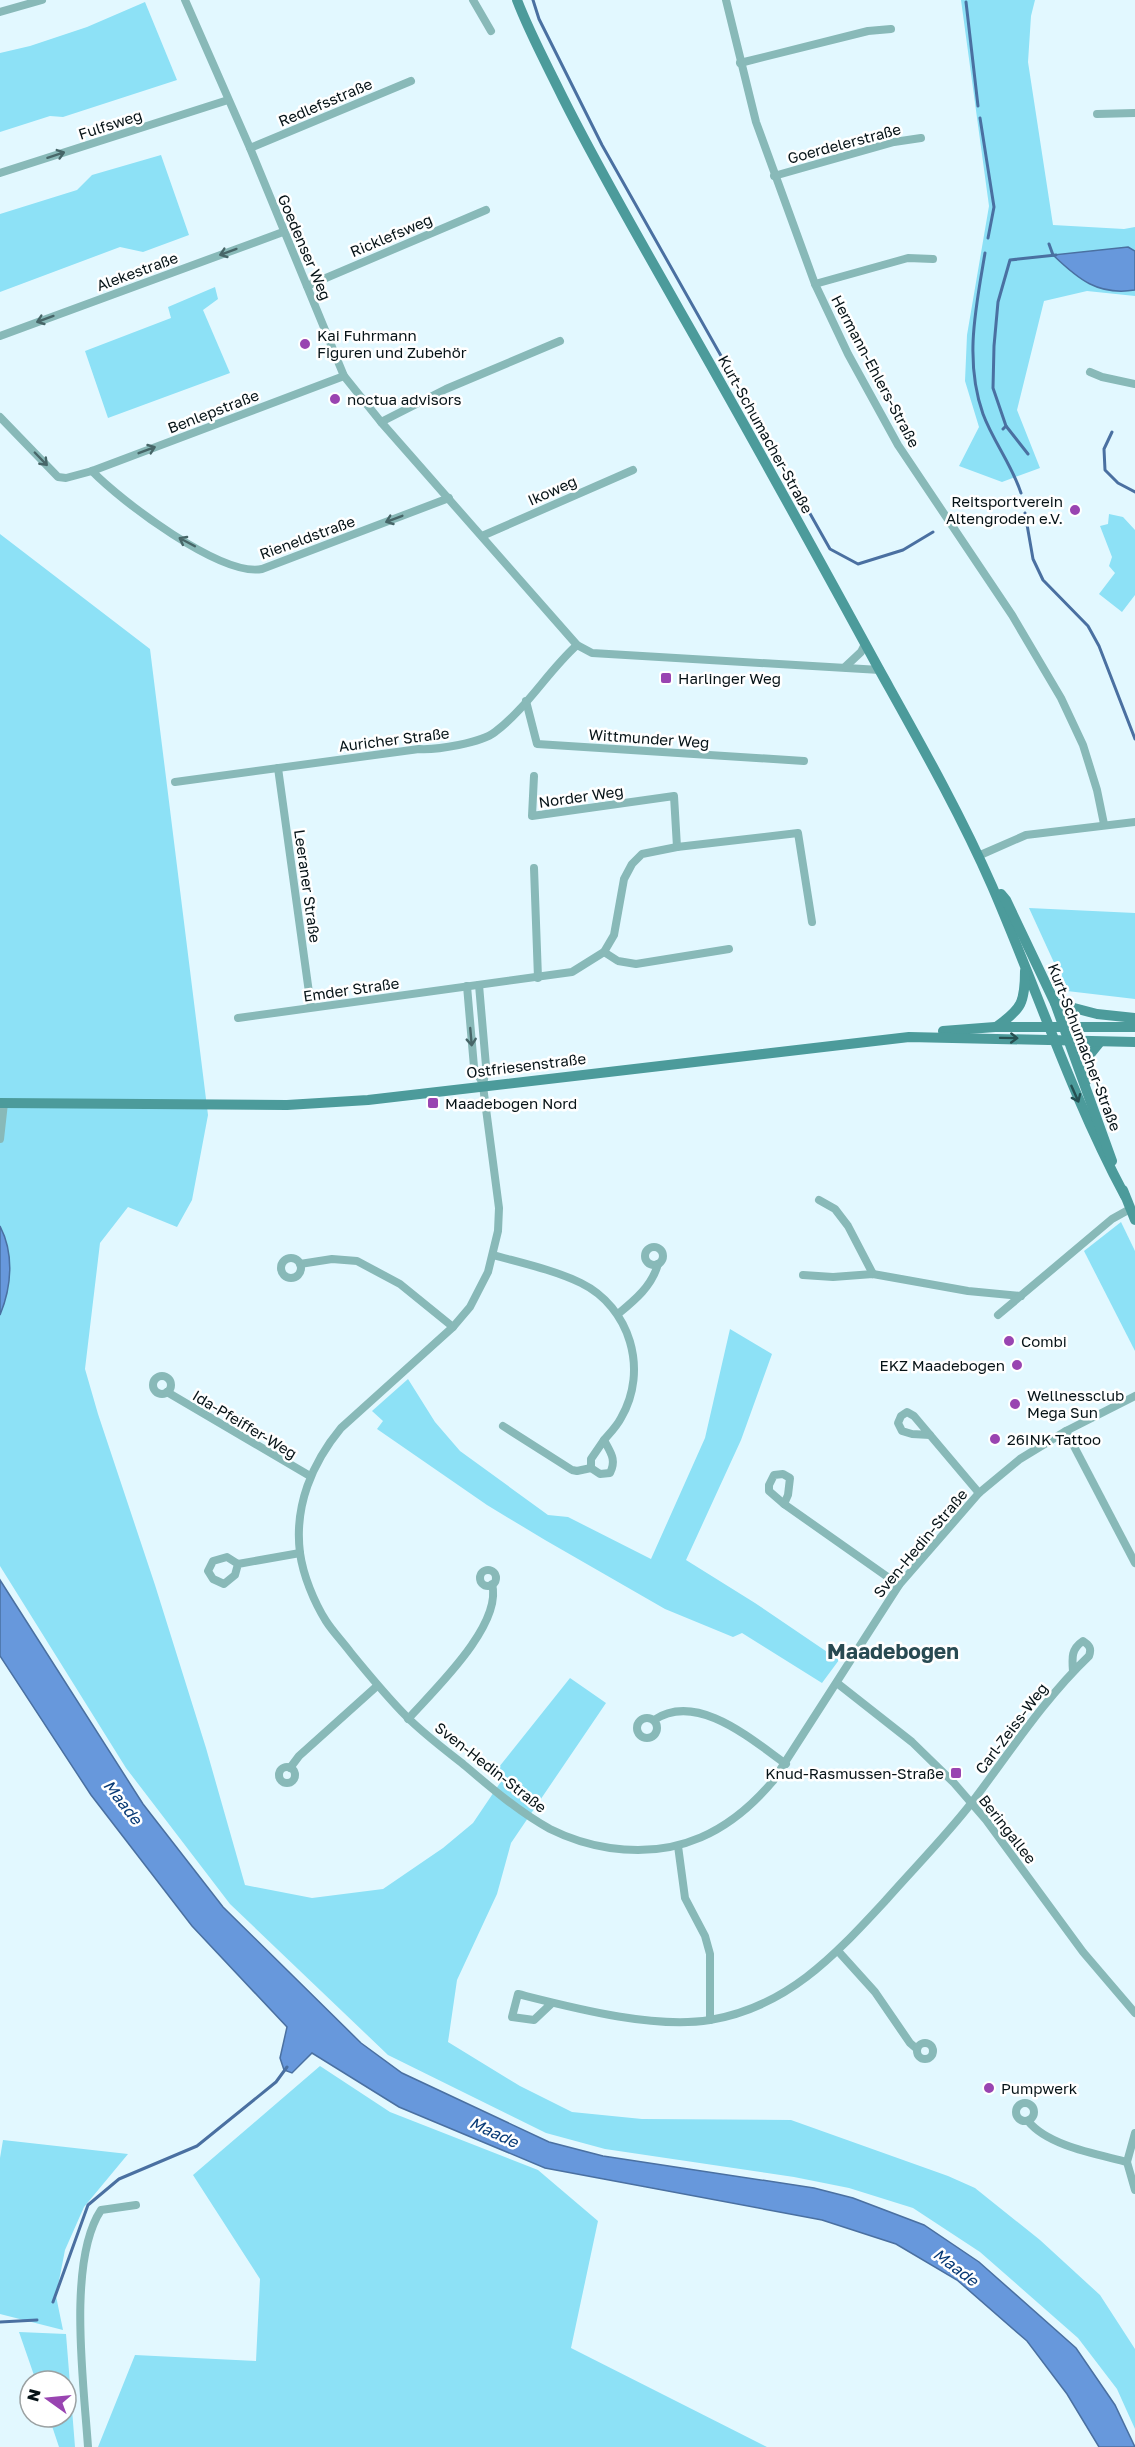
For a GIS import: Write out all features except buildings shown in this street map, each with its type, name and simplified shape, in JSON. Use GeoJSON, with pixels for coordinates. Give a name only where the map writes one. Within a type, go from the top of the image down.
{"type":"FeatureCollection","features":[{"type":"Feature","properties":{"kind":"main road","name":"Kurt-Schumacher-Straße"},"geometry":{"type":"LineString","coordinates":[[517,0],[527,27],[596,163],[880,670],[978,856],[991,882],[1096,1140],[1133,1214]]}},
{"type":"Feature","properties":{"kind":"main road","name":"Kurt-Schumacher-Straße"},"geometry":{"type":"LineString","coordinates":[[991,882],[1006,900],[1055,1003],[1125,1196]]}},
{"type":"Feature","properties":{"kind":"main road"},"geometry":{"type":"LineString","coordinates":[[995,1028],[1017,1011],[1022,1004],[1025,992],[1025,964]]}},
{"type":"Feature","properties":{"kind":"main road"},"geometry":{"type":"LineString","coordinates":[[1055,1003],[1096,1014],[1135,1018]]}},
{"type":"Feature","properties":{"kind":"main road"},"geometry":{"type":"LineString","coordinates":[[909,1037],[943,1031],[995,1028],[1135,1027]]}},
{"type":"Feature","properties":{"kind":"main road","name":"Ostfriesenstraße"},"geometry":{"type":"LineString","coordinates":[[2,1103],[287,1105],[368,1100],[909,1037],[1135,1042]]}},
{"type":"Feature","properties":{"kind":"main road"},"geometry":{"type":"LineString","coordinates":[[1085,1084],[1088,1057],[1100,1041]]}},
{"type":"Feature","properties":{"kind":"street"},"geometry":{"type":"LineString","coordinates":[[0,12],[42,0]]}},
{"type":"Feature","properties":{"kind":"street","name":"Goedenser Weg"},"geometry":{"type":"LineString","coordinates":[[185,0],[250,148],[344,376],[381,422],[578,645]]}},
{"type":"Feature","properties":{"kind":"street"},"geometry":{"type":"LineString","coordinates":[[473,0],[491,31]]}},
{"type":"Feature","properties":{"kind":"street","name":"Hermann-Ehlers-Straße"},"geometry":{"type":"LineString","coordinates":[[726,0],[756,122],[815,284],[848,354],[898,445],[1012,615],[1062,698],[1083,745],[1104,824]]}},
{"type":"Feature","properties":{"kind":"street"},"geometry":{"type":"LineString","coordinates":[[740,63],[868,31],[891,28]]}},
{"type":"Feature","properties":{"kind":"street","name":"Redlefsstraße"},"geometry":{"type":"LineString","coordinates":[[250,148],[411,81]]}},
{"type":"Feature","properties":{"kind":"street","name":"Fulfsweg"},"geometry":{"type":"LineString","coordinates":[[0,173],[228,100]]}},
{"type":"Feature","properties":{"kind":"street"},"geometry":{"type":"LineString","coordinates":[[1097,114],[1135,112]]}},
{"type":"Feature","properties":{"kind":"street","name":"Goerdelerstraße"},"geometry":{"type":"LineString","coordinates":[[774,176],[894,142],[921,138]]}},
{"type":"Feature","properties":{"kind":"street","name":"Ricklefsweg"},"geometry":{"type":"LineString","coordinates":[[307,286],[486,210]]}},
{"type":"Feature","properties":{"kind":"street","name":"Alekestraße"},"geometry":{"type":"LineString","coordinates":[[0,336],[283,232]]}},
{"type":"Feature","properties":{"kind":"street"},"geometry":{"type":"LineString","coordinates":[[815,284],[908,258],[933,259]]}},
{"type":"Feature","properties":{"kind":"street"},"geometry":{"type":"LineString","coordinates":[[381,422],[446,389],[560,341]]}},
{"type":"Feature","properties":{"kind":"street"},"geometry":{"type":"LineString","coordinates":[[1090,372],[1135,384]]}},
{"type":"Feature","properties":{"kind":"street","name":"Benlepstraße"},"geometry":{"type":"LineString","coordinates":[[0,417],[58,477],[66,478],[92,471],[344,376]]}},
{"type":"Feature","properties":{"kind":"street","name":"Ikoweg"},"geometry":{"type":"LineString","coordinates":[[482,536],[633,470]]}},
{"type":"Feature","properties":{"kind":"street","name":"Rieneldstraße"},"geometry":{"type":"LineString","coordinates":[[92,471],[161,528],[228,563],[250,571],[262,569],[448,498]]}},
{"type":"Feature","properties":{"kind":"street"},"geometry":{"type":"LineString","coordinates":[[845,667],[861,652],[865,644]]}},
{"type":"Feature","properties":{"kind":"street"},"geometry":{"type":"LineString","coordinates":[[578,645],[592,653],[880,670]]}},
{"type":"Feature","properties":{"kind":"street","name":"Auricher Straße"},"geometry":{"type":"LineString","coordinates":[[175,782],[462,744],[494,733],[578,645]]}},
{"type":"Feature","properties":{"kind":"street","name":"Wittmunder Weg"},"geometry":{"type":"LineString","coordinates":[[526,701],[537,744],[804,761]]}},
{"type":"Feature","properties":{"kind":"street","name":"Leeraner Straße"},"geometry":{"type":"LineString","coordinates":[[279,768],[311,1007]]}},
{"type":"Feature","properties":{"kind":"street","name":"Norder Weg"},"geometry":{"type":"LineString","coordinates":[[534,776],[532,816],[674,796],[677,847]]}},
{"type":"Feature","properties":{"kind":"street"},"geometry":{"type":"LineString","coordinates":[[978,856],[1026,835],[1135,822]]}},
{"type":"Feature","properties":{"kind":"street"},"geometry":{"type":"LineString","coordinates":[[729,949],[636,964],[618,961],[604,952],[614,935],[624,879],[632,864],[642,854],[677,847],[798,833],[812,922]]}},
{"type":"Feature","properties":{"kind":"street"},"geometry":{"type":"LineString","coordinates":[[534,868],[538,978]]}},
{"type":"Feature","properties":{"kind":"street","name":"Emder Straße"},"geometry":{"type":"LineString","coordinates":[[238,1018],[572,972],[604,952]]}},
{"type":"Feature","properties":{"kind":"street"},"geometry":{"type":"LineString","coordinates":[[479,985],[486,1066],[483,1086]]}},
{"type":"Feature","properties":{"kind":"street"},"geometry":{"type":"LineString","coordinates":[[467,986],[474,1067],[483,1086]]}},
{"type":"Feature","properties":{"kind":"street","name":"Sven-Hedin-Straße"},"geometry":{"type":"LineString","coordinates":[[483,1086],[499,1208],[498,1231],[488,1272],[470,1307],[453,1327],[341,1428],[320,1456],[310,1476],[303,1499],[300,1553],[307,1577],[326,1621],[377,1686],[408,1719],[482,1781],[550,1829],[570,1838],[609,1848],[642,1850],[678,1846],[703,1838],[741,1814],[759,1798],[786,1764],[899,1585],[979,1493],[1020,1459],[1066,1431],[1135,1396]]}},
{"type":"Feature","properties":{"kind":"street"},"geometry":{"type":"LineString","coordinates":[[0,1139],[2,1103]]}},
{"type":"Feature","properties":{"kind":"street"},"geometry":{"type":"LineString","coordinates":[[819,1200],[835,1209],[849,1226],[873,1274]]}},
{"type":"Feature","properties":{"kind":"street","name":"Kurt-Schumacher-Straße"},"geometry":{"type":"LineString","coordinates":[[998,1315],[1112,1218],[1133,1214]]}},
{"type":"Feature","properties":{"kind":"street"},"geometry":{"type":"LineString","coordinates":[[493,1255],[583,1284],[607,1302],[618,1314],[627,1330],[632,1347],[634,1369],[631,1394],[621,1418],[591,1459],[591,1468]]}},
{"type":"Feature","properties":{"kind":"street"},"geometry":{"type":"LineString","coordinates":[[300,1264],[332,1259],[357,1261],[400,1284],[453,1327]]}},
{"type":"Feature","properties":{"kind":"street"},"geometry":{"type":"LineString","coordinates":[[618,1314],[649,1285],[658,1264]]}},
{"type":"Feature","properties":{"kind":"street"},"geometry":{"type":"LineString","coordinates":[[803,1275],[833,1277],[873,1274],[968,1291],[1021,1296]]}},
{"type":"Feature","properties":{"kind":"street","name":"Ida-Pfeiffer-Weg"},"geometry":{"type":"LineString","coordinates":[[168,1392],[310,1476]]}},
{"type":"Feature","properties":{"kind":"street"},"geometry":{"type":"LineString","coordinates":[[503,1426],[577,1471],[591,1468],[600,1474],[610,1473],[614,1465],[613,1455],[604,1440]]}},
{"type":"Feature","properties":{"kind":"street"},"geometry":{"type":"LineString","coordinates":[[1066,1431],[1135,1563]]}},
{"type":"Feature","properties":{"kind":"street"},"geometry":{"type":"LineString","coordinates":[[930,1435],[979,1493]]}},
{"type":"Feature","properties":{"kind":"street"},"geometry":{"type":"LineString","coordinates":[[784,1504],[899,1585]]}},
{"type":"Feature","properties":{"kind":"street"},"geometry":{"type":"LineString","coordinates":[[238,1564],[300,1553]]}},
{"type":"Feature","properties":{"kind":"street"},"geometry":{"type":"LineString","coordinates":[[408,1719],[466,1654],[482,1631],[495,1593],[492,1584]]}},
{"type":"Feature","properties":{"kind":"street","name":"Carl-Zeiss-Weg"},"geometry":{"type":"LineString","coordinates":[[971,1803],[1073,1671]]}},
{"type":"Feature","properties":{"kind":"street","name":"Beringallee"},"geometry":{"type":"LineString","coordinates":[[837,1683],[912,1742],[971,1803],[1083,1952],[1135,2013]]}},
{"type":"Feature","properties":{"kind":"street"},"geometry":{"type":"LineString","coordinates":[[290,1768],[298,1755],[377,1686]]}},
{"type":"Feature","properties":{"kind":"street"},"geometry":{"type":"LineString","coordinates":[[654,1720],[663,1714],[686,1711],[712,1717],[727,1724],[786,1764]]}},
{"type":"Feature","properties":{"kind":"street"},"geometry":{"type":"LineString","coordinates":[[552,2003],[534,2020],[512,2017],[518,1994],[552,2003],[647,2020],[686,2022],[710,2020],[748,2010],[775,1999],[797,1986],[838,1951],[934,1848],[971,1803]]}},
{"type":"Feature","properties":{"kind":"street"},"geometry":{"type":"LineString","coordinates":[[678,1846],[685,1898],[705,1936],[710,1954],[710,2020]]}},
{"type":"Feature","properties":{"kind":"street"},"geometry":{"type":"LineString","coordinates":[[838,1951],[875,1992],[910,2043],[917,2049]]}},
{"type":"Feature","properties":{"kind":"street"},"geometry":{"type":"LineString","coordinates":[[1028,2121],[1035,2130],[1069,2146],[1127,2162]]}},
{"type":"Feature","properties":{"kind":"street"},"geometry":{"type":"LineString","coordinates":[[1135,2133],[1127,2162],[1135,2190]]}},
{"type":"Feature","properties":{"kind":"street"},"geometry":{"type":"LineString","coordinates":[[88,2447],[80,2295],[89,2238],[92,2224],[101,2210],[136,2205]]}},
{"type":"Feature","properties":{"kind":"shaded area"},"geometry":{"type":"Polygon","coordinates":[[[961,0],[1035,0],[1031,16],[1028,62],[1053,225],[1124,229],[1135,227],[1135,296],[1087,291],[1044,301],[1017,410],[1040,468],[1002,482],[959,466],[979,427],[965,381],[967,335],[989,206],[961,0]]]}},
{"type":"Feature","properties":{"kind":"shaded area"},"geometry":{"type":"Polygon","coordinates":[[[145,2],[177,80],[63,117],[50,116],[0,132],[0,53],[30,46],[87,27],[145,2]]]}},
{"type":"Feature","properties":{"kind":"shaded area"},"geometry":{"type":"Polygon","coordinates":[[[161,155],[189,235],[143,252],[120,247],[0,292],[0,214],[77,190],[92,175],[161,155]]]}},
{"type":"Feature","properties":{"kind":"shaded area"},"geometry":{"type":"Polygon","coordinates":[[[215,287],[218,299],[203,310],[230,373],[108,418],[85,351],[171,318],[168,307],[215,287]]]}},
{"type":"Feature","properties":{"kind":"shaded area"},"geometry":{"type":"Polygon","coordinates":[[[1109,514],[1123,517],[1135,530],[1135,595],[1122,612],[1099,594],[1115,573],[1109,566],[1112,557],[1100,526],[1108,524],[1109,514]]]}},
{"type":"Feature","properties":{"kind":"shaded area"},"geometry":{"type":"Polygon","coordinates":[[[0,534],[150,649],[208,1115],[192,1200],[177,1227],[128,1207],[100,1243],[85,1369],[206,1748],[245,1885],[312,1898],[383,1889],[443,1848],[473,1823],[502,1780],[499,1767],[570,1678],[606,1703],[511,1843],[497,1894],[457,1980],[448,2042],[520,2086],[572,2112],[642,2119],[791,2120],[948,2176],[975,2188],[1040,2240],[1100,2295],[1135,2349],[1135,2429],[1117,2389],[1078,2338],[980,2252],[913,2208],[849,2188],[794,2177],[605,2149],[546,2133],[388,2055],[230,1904],[126,1768],[0,1566],[0,534]]]}},
{"type":"Feature","properties":{"kind":"shaded area"},"geometry":{"type":"Polygon","coordinates":[[[1029,908],[1135,913],[1135,999],[1067,991],[1029,908]]]}},
{"type":"Feature","properties":{"kind":"shaded area"},"geometry":{"type":"Polygon","coordinates":[[[1121,1222],[1135,1251],[1135,1351],[1084,1251],[1121,1222]]]}},
{"type":"Feature","properties":{"kind":"shaded area"},"geometry":{"type":"Polygon","coordinates":[[[730,1329],[772,1354],[741,1440],[686,1560],[839,1660],[822,1683],[742,1633],[733,1637],[665,1609],[487,1505],[377,1429],[383,1421],[372,1411],[408,1379],[435,1422],[460,1451],[548,1515],[568,1517],[651,1559],[705,1438],[730,1329]]]}},
{"type":"Feature","properties":{"kind":"shaded area"},"geometry":{"type":"Polygon","coordinates":[[[320,2066],[390,2112],[538,2170],[598,2221],[571,2348],[767,2447],[98,2447],[135,2355],[256,2361],[260,2279],[193,2175],[320,2066]]]}},
{"type":"Feature","properties":{"kind":"shaded area"},"geometry":{"type":"Polygon","coordinates":[[[3,2140],[128,2154],[84,2207],[65,2250],[56,2296],[63,2330],[0,2314],[0,2158],[3,2140]]]}},
{"type":"Feature","properties":{"kind":"shaded area"},"geometry":{"type":"Polygon","coordinates":[[[19,2332],[66,2334],[69,2369],[32,2369],[19,2332]]]}},
{"type":"Feature","properties":{"kind":"shaded area"},"geometry":{"type":"Polygon","coordinates":[[[53,2429],[74,2429],[75,2447],[59,2447],[53,2429]]]}},
{"type":"Feature","properties":{"kind":"water"},"geometry":{"type":"Polygon","coordinates":[[[1128,247],[1135,251],[1135,290],[1099,288],[1080,278],[1053,255],[1128,247]]]}},
{"type":"Feature","properties":{"kind":"water"},"geometry":{"type":"Polygon","coordinates":[[[0,1226],[8,1247],[10,1270],[7,1293],[0,1315],[0,1226]]]}},
{"type":"Feature","properties":{"kind":"water","name":"Maade"},"geometry":{"type":"Polygon","coordinates":[[[0,1580],[143,1804],[223,1907],[361,2043],[402,2073],[549,2142],[603,2156],[814,2188],[853,2198],[924,2225],[979,2262],[1076,2348],[1115,2405],[1135,2447],[1099,2447],[1067,2394],[1027,2341],[957,2280],[896,2244],[822,2220],[545,2168],[399,2107],[312,2053],[292,2073],[284,2070],[280,2058],[287,2027],[192,1926],[91,1795],[0,1656],[0,1580]]]}},
{"type":"Feature","properties":{"kind":"waterway"},"geometry":{"type":"LineString","coordinates":[[533,0],[539,19],[602,145],[830,549],[858,564],[903,550],[933,532]]}},
{"type":"Feature","properties":{"kind":"waterway"},"geometry":{"type":"LineString","coordinates":[[966,2],[978,106]]}},
{"type":"Feature","properties":{"kind":"waterway"},"geometry":{"type":"LineString","coordinates":[[980,118],[994,207],[988,238]]}},
{"type":"Feature","properties":{"kind":"waterway"},"geometry":{"type":"LineString","coordinates":[[1049,244],[1053,255]]}},
{"type":"Feature","properties":{"kind":"waterway"},"geometry":{"type":"LineString","coordinates":[[985,253],[973,334],[974,374],[983,414],[1021,493]]}},
{"type":"Feature","properties":{"kind":"waterway"},"geometry":{"type":"LineString","coordinates":[[1003,429],[1006,426],[993,388],[994,346],[998,302],[1010,260],[1056,255]]}},
{"type":"Feature","properties":{"kind":"waterway"},"geometry":{"type":"LineString","coordinates":[[1006,426],[1028,454]]}},
{"type":"Feature","properties":{"kind":"waterway"},"geometry":{"type":"LineString","coordinates":[[1112,432],[1104,449],[1105,470],[1118,483],[1135,492]]}},
{"type":"Feature","properties":{"kind":"waterway"},"geometry":{"type":"LineString","coordinates":[[1025,513],[1033,559],[1043,580],[1088,626],[1099,646],[1135,739]]}},
{"type":"Feature","properties":{"kind":"waterway"},"geometry":{"type":"LineString","coordinates":[[53,2302],[88,2205],[119,2179],[197,2146],[276,2082],[287,2067]]}},
{"type":"Feature","properties":{"kind":"waterway"},"geometry":{"type":"LineString","coordinates":[[0,2322],[37,2320]]}},
{"type":"Feature","properties":{"kind":"place","name":"Kai Fuhrmann Figuren und Zubehör"},"geometry":{"type":"Point","coordinates":[305,344]}},
{"type":"Feature","properties":{"kind":"place","name":"noctua advisors"},"geometry":{"type":"Point","coordinates":[335,399]}},
{"type":"Feature","properties":{"kind":"place","name":"Reitsportverein Altengroden e.V."},"geometry":{"type":"Point","coordinates":[1075,510]}},
{"type":"Feature","properties":{"kind":"place","name":"Harlinger Weg"},"geometry":{"type":"Point","coordinates":[666,678]}},
{"type":"Feature","properties":{"kind":"place","name":"Maadebogen Nord"},"geometry":{"type":"Point","coordinates":[433,1103]}},
{"type":"Feature","properties":{"kind":"place","name":"Combi"},"geometry":{"type":"Point","coordinates":[1009,1341]}},
{"type":"Feature","properties":{"kind":"place","name":"EKZ Maadebogen"},"geometry":{"type":"Point","coordinates":[1017,1365]}},
{"type":"Feature","properties":{"kind":"place","name":"Wellnessclub Mega Sun"},"geometry":{"type":"Point","coordinates":[1015,1404]}},
{"type":"Feature","properties":{"kind":"place","name":"26INK Tattoo"},"geometry":{"type":"Point","coordinates":[995,1439]}},
{"type":"Feature","properties":{"kind":"place","name":"Knud-Rasmussen-Straße"},"geometry":{"type":"Point","coordinates":[956,1773]}},
{"type":"Feature","properties":{"kind":"place","name":"Pumpwerk"},"geometry":{"type":"Point","coordinates":[989,2088]}},
{"type":"Feature","properties":{"kind":"district","name":"Maadebogen"},"geometry":{"type":"Point","coordinates":[893,1651]}}]}
